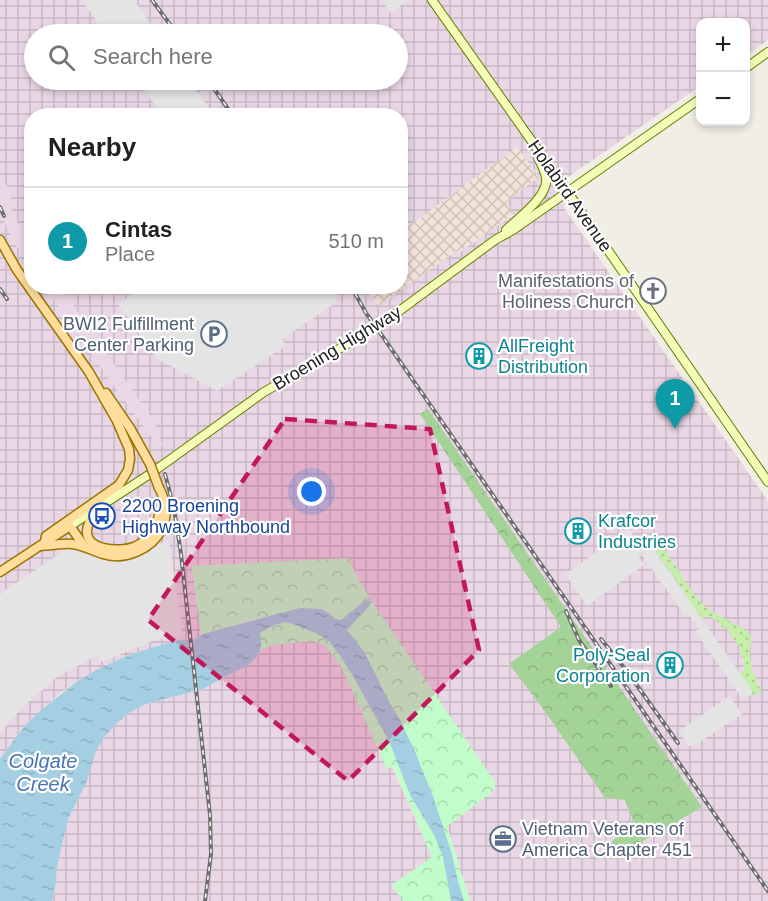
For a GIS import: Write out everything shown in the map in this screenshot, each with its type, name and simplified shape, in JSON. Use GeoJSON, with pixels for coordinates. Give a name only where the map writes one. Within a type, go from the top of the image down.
{"type":"FeatureCollection","features":[{"type":"Feature","properties":{"kind":"main road","name":"Holabird Avenue"},"geometry":{"type":"LineString","coordinates":[[432,0],[768,482]]}},
{"type":"Feature","properties":{"kind":"main road"},"geometry":{"type":"LineString","coordinates":[[750,65],[768,52]]}},
{"type":"Feature","properties":{"kind":"main road","name":"Broening Highway"},"geometry":{"type":"LineString","coordinates":[[0,572],[97,510],[264,392],[379,327],[495,240],[513,230],[696,102]]}},
{"type":"Feature","properties":{"kind":"main road"},"geometry":{"type":"LineString","coordinates":[[495,240],[540,197],[545,189],[546,177],[527,135]]}},
{"type":"Feature","properties":{"kind":"main road"},"geometry":{"type":"LineString","coordinates":[[0,240],[24,280]]}},
{"type":"Feature","properties":{"kind":"main road"},"geometry":{"type":"LineString","coordinates":[[34,294],[89,372],[121,429],[129,449],[130,459],[128,470],[119,485],[46,536],[43,544],[56,546],[68,543],[84,546],[106,555],[124,555],[140,550],[154,540],[165,518],[159,488],[139,442],[121,413],[89,372]]}},
{"type":"Feature","properties":{"kind":"main road"},"geometry":{"type":"LineString","coordinates":[[97,510],[87,531],[90,539],[105,549],[120,549],[136,546],[149,536],[157,524],[162,504]]}},
{"type":"Feature","properties":{"kind":"main road"},"geometry":{"type":"LineString","coordinates":[[70,526],[84,546]]}},
{"type":"Feature","properties":{"kind":"highlighted area"},"geometry":{"type":"Polygon","coordinates":[[[285,419],[430,429],[479,650],[348,781],[148,620],[285,419]]]}},
{"type":"Feature","properties":{"kind":"shaded area"},"geometry":{"type":"Polygon","coordinates":[[[0,0],[768,0],[768,40],[750,53],[750,18],[696,18],[696,89],[568,177],[564,208],[768,501],[768,901],[470,901],[447,826],[491,793],[360,583],[348,559],[192,566],[201,635],[196,639],[179,640],[147,649],[96,670],[59,694],[22,729],[0,759],[0,208],[8,230],[24,256],[24,294],[50,294],[158,447],[155,423],[65,294],[370,294],[379,306],[396,294],[408,294],[408,285],[456,251],[458,253],[514,215],[505,202],[539,177],[517,147],[408,227],[408,108],[24,108],[24,234],[10,205],[11,195],[0,174],[0,0]]]}},
{"type":"Feature","properties":{"kind":"shaded area"},"geometry":{"type":"Polygon","coordinates":[[[82,0],[134,0],[151,24],[99,24],[82,0]]]}},
{"type":"Feature","properties":{"kind":"shaded area"},"geometry":{"type":"Polygon","coordinates":[[[382,0],[409,0],[390,13],[382,0]]]}},
{"type":"Feature","properties":{"kind":"shaded area"},"geometry":{"type":"Polygon","coordinates":[[[144,90],[196,90],[209,108],[157,108],[144,90]]]}},
{"type":"Feature","properties":{"kind":"shaded area"},"geometry":{"type":"Polygon","coordinates":[[[517,147],[539,177],[506,201],[514,214],[408,285],[408,227],[517,147]]]}},
{"type":"Feature","properties":{"kind":"shaded area"},"geometry":{"type":"Polygon","coordinates":[[[0,174],[11,195],[10,205],[14,217],[24,234],[24,257],[5,224],[0,208],[0,174]]]}},
{"type":"Feature","properties":{"kind":"shaded area"},"geometry":{"type":"Polygon","coordinates":[[[50,294],[65,294],[155,423],[163,446],[158,448],[50,294]]]}},
{"type":"Feature","properties":{"kind":"shaded area","name":"BWI2 Fulfillment Center Parking"},"geometry":{"type":"Polygon","coordinates":[[[132,294],[336,294],[337,296],[330,307],[282,339],[286,346],[217,391],[156,358],[118,304],[132,294]]]}},
{"type":"Feature","properties":{"kind":"shaded area"},"geometry":{"type":"Polygon","coordinates":[[[370,294],[396,294],[379,306],[370,294]]]}},
{"type":"Feature","properties":{"kind":"shaded area"},"geometry":{"type":"Polygon","coordinates":[[[629,529],[643,550],[649,546],[649,549],[652,547],[753,692],[750,696],[743,700],[695,631],[699,629],[688,614],[685,616],[641,554],[644,551],[638,555],[644,565],[587,606],[565,574],[629,529]]]}},
{"type":"Feature","properties":{"kind":"shaded area"},"geometry":{"type":"Polygon","coordinates":[[[169,540],[183,636],[155,640],[102,662],[98,655],[57,677],[20,710],[0,733],[0,594],[69,548],[132,557],[169,540]]]}},
{"type":"Feature","properties":{"kind":"shaded area"},"geometry":{"type":"Polygon","coordinates":[[[312,641],[326,645],[341,666],[388,769],[392,766],[432,857],[392,885],[403,901],[52,901],[68,819],[96,750],[118,722],[146,704],[203,689],[247,666],[257,657],[260,650],[272,645],[312,641]]]}},
{"type":"Feature","properties":{"kind":"shaded area"},"geometry":{"type":"Polygon","coordinates":[[[729,696],[742,714],[694,746],[688,746],[679,731],[729,696]]]}},
{"type":"Feature","properties":{"kind":"green space"},"geometry":{"type":"Polygon","coordinates":[[[428,409],[702,807],[617,856],[606,848],[633,820],[625,800],[605,798],[509,664],[561,627],[420,414],[428,409]]]}},
{"type":"Feature","properties":{"kind":"green space"},"geometry":{"type":"Polygon","coordinates":[[[657,542],[707,608],[750,634],[751,661],[760,693],[751,696],[753,692],[740,673],[745,669],[744,660],[739,654],[742,651],[725,626],[721,628],[716,620],[708,615],[702,619],[690,602],[687,603],[689,599],[653,547],[648,549],[657,542]]]}},
{"type":"Feature","properties":{"kind":"green space"},"geometry":{"type":"Polygon","coordinates":[[[349,558],[368,596],[495,782],[491,793],[447,826],[470,901],[403,901],[392,885],[432,857],[393,766],[387,769],[341,666],[325,645],[312,641],[272,645],[260,650],[261,643],[251,620],[201,635],[192,566],[349,558]]]}},
{"type":"Feature","properties":{"kind":"water","name":"Colgate Creek"},"geometry":{"type":"Polygon","coordinates":[[[366,600],[371,601],[370,605],[347,630],[365,653],[414,749],[434,799],[464,901],[451,901],[443,857],[434,835],[410,795],[389,741],[339,654],[329,641],[320,635],[285,622],[260,633],[260,650],[257,657],[247,666],[203,689],[146,704],[118,722],[105,736],[96,751],[87,781],[68,819],[52,901],[0,901],[0,759],[22,729],[41,710],[75,683],[96,670],[147,649],[179,640],[196,639],[213,631],[300,608],[321,609],[335,619],[341,620],[366,600]]]}},
{"type":"Feature","properties":{"kind":"railway"},"geometry":{"type":"LineString","coordinates":[[152,0],[170,24]]}},
{"type":"Feature","properties":{"kind":"railway"},"geometry":{"type":"LineString","coordinates":[[215,90],[227,108]]}},
{"type":"Feature","properties":{"kind":"railway"},"geometry":{"type":"LineString","coordinates":[[0,207],[4,216]]}},
{"type":"Feature","properties":{"kind":"railway"},"geometry":{"type":"LineString","coordinates":[[0,289],[7,299]]}},
{"type":"Feature","properties":{"kind":"railway"},"geometry":{"type":"LineString","coordinates":[[355,294],[366,313],[768,891]]}},
{"type":"Feature","properties":{"kind":"railway"},"geometry":{"type":"LineString","coordinates":[[165,474],[174,508],[181,554],[210,815],[211,854],[205,901]]}},
{"type":"Feature","properties":{"kind":"railway"},"geometry":{"type":"LineString","coordinates":[[566,611],[579,640],[611,686]]}},
{"type":"Feature","properties":{"kind":"railway"},"geometry":{"type":"LineString","coordinates":[[601,639],[678,743]]}},
{"type":"Feature","properties":{"kind":"place","name":"Manifestations of Holiness Church"},"geometry":{"type":"Point","coordinates":[653,291]}},
{"type":"Feature","properties":{"kind":"place","name":"BWI2 Fulfillment Center Parking"},"geometry":{"type":"Point","coordinates":[214,334]}},
{"type":"Feature","properties":{"kind":"place","name":"AllFreight Distribution"},"geometry":{"type":"Point","coordinates":[479,356]}},
{"type":"Feature","properties":{"kind":"place","name":"Cintas"},"geometry":{"type":"Point","coordinates":[675,429]}},
{"type":"Feature","properties":{"kind":"place","name":"2200 Broening Highway Northbound"},"geometry":{"type":"Point","coordinates":[102,516]}},
{"type":"Feature","properties":{"kind":"place","name":"Krafcor Industries"},"geometry":{"type":"Point","coordinates":[578,531]}},
{"type":"Feature","properties":{"kind":"place","name":"Poly-Seal Corporation"},"geometry":{"type":"Point","coordinates":[670,665]}},
{"type":"Feature","properties":{"kind":"place","name":"Vietnam Veterans of America Chapter 451"},"geometry":{"type":"Point","coordinates":[503,839]}}]}
